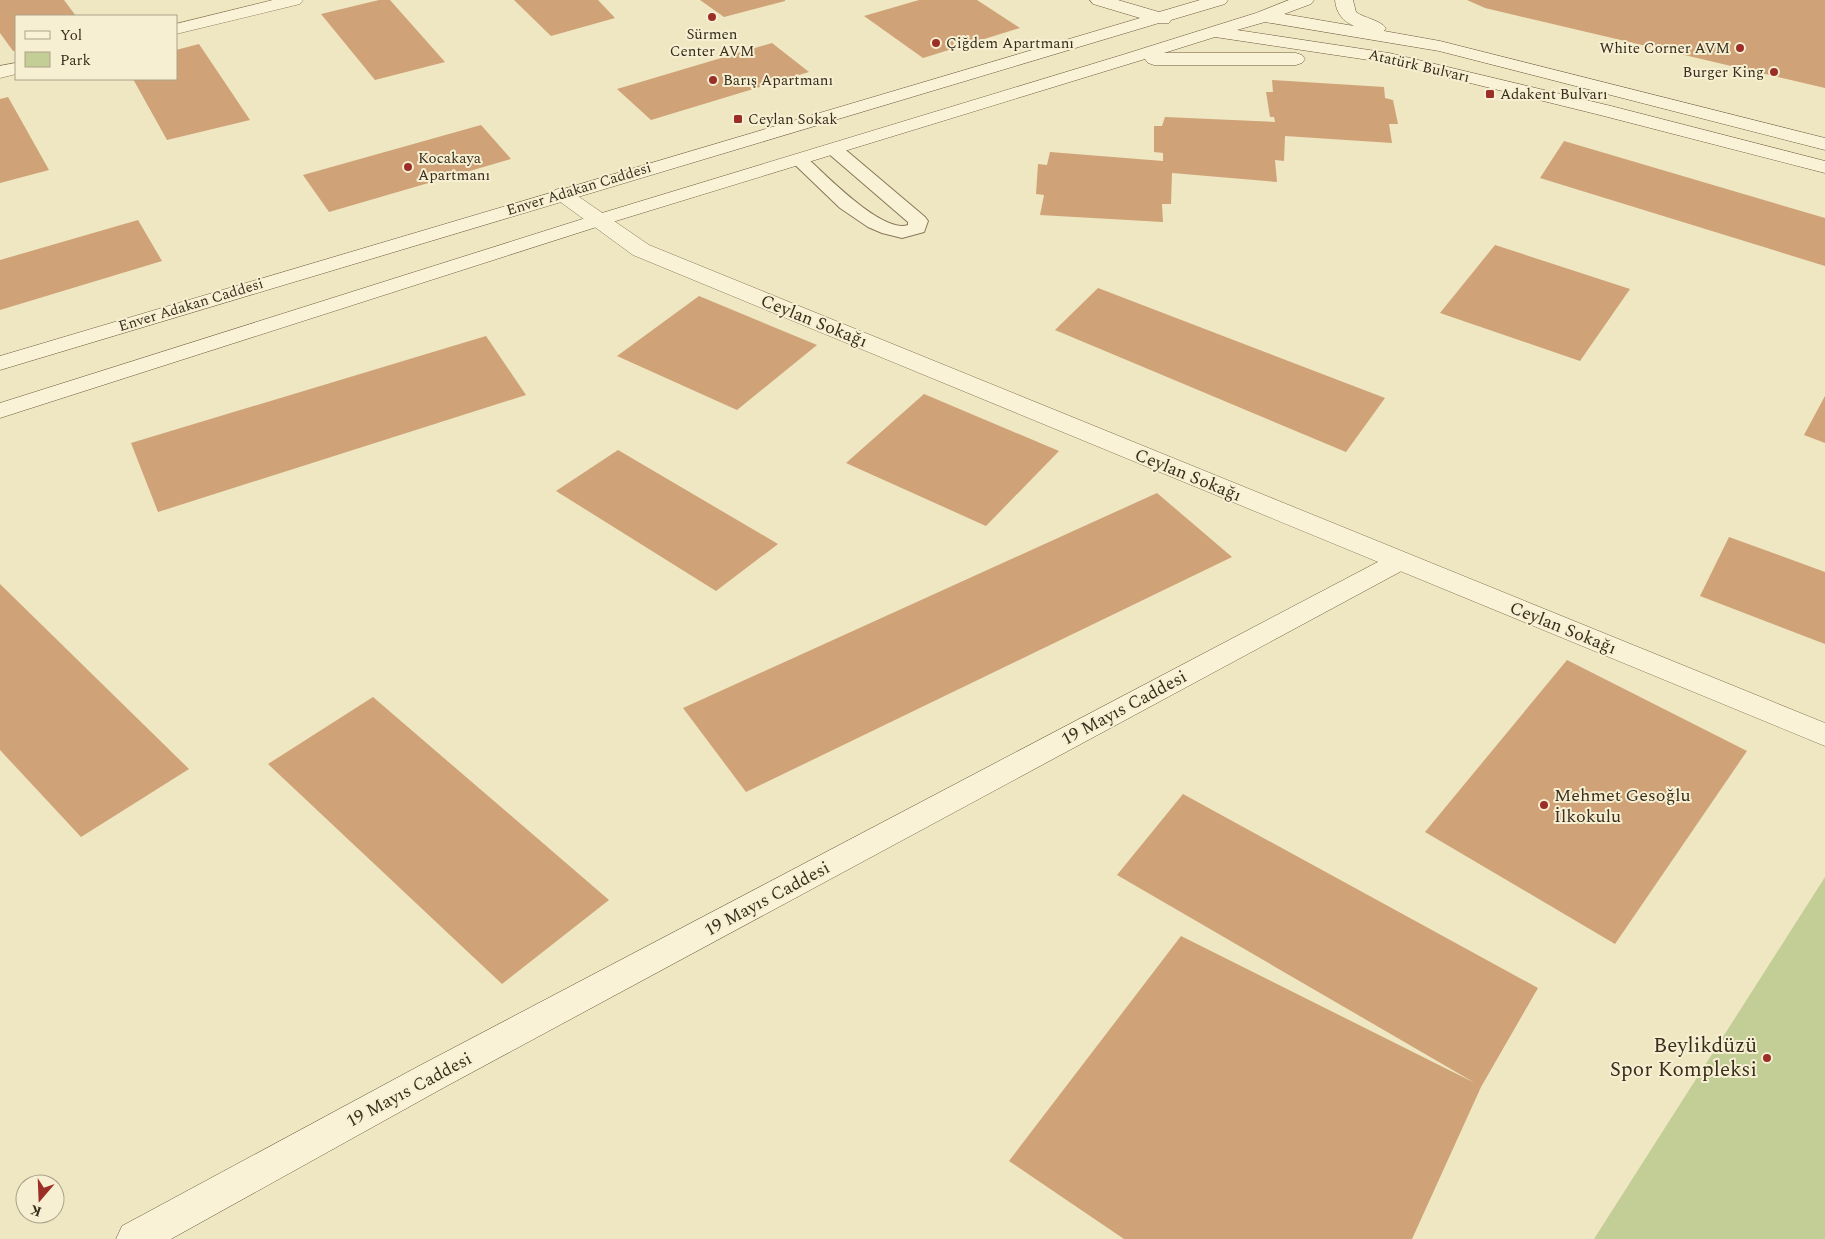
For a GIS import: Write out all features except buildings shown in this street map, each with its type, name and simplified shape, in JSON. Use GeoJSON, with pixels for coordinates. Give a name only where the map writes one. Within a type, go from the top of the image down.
{"type":"FeatureCollection","features":[{"type":"Feature","properties":{"kind":"main road"},"geometry":{"type":"LineString","coordinates":[[178,29],[294,0]]}},
{"type":"Feature","properties":{"kind":"main road","name":"Atatürk Bulvarı"},"geometry":{"type":"LineString","coordinates":[[1099,0],[1212,31],[1389,58],[1604,110],[1825,167]]}},
{"type":"Feature","properties":{"kind":"main road","name":"Atatürk Bulvarı"},"geometry":{"type":"LineString","coordinates":[[1178,0],[1210,3],[1264,16],[1424,43],[1825,144]]}},
{"type":"Feature","properties":{"kind":"main road"},"geometry":{"type":"LineString","coordinates":[[0,411],[599,220],[835,150],[1128,59],[1264,16],[1305,0]]}},
{"type":"Feature","properties":{"kind":"main road"},"geometry":{"type":"LineString","coordinates":[[1344,0],[1345,11],[1353,20],[1424,43]]}},
{"type":"Feature","properties":{"kind":"main road","name":"Enver Adakan Caddesi"},"geometry":{"type":"LineString","coordinates":[[0,363],[562,194],[1210,3]]}},
{"type":"Feature","properties":{"kind":"main road"},"geometry":{"type":"LineString","coordinates":[[1128,59],[1389,58]]}},
{"type":"Feature","properties":{"kind":"main road"},"geometry":{"type":"LineString","coordinates":[[0,72],[15,68]]}},
{"type":"Feature","properties":{"kind":"main road","name":"Ceylan Sokağı"},"geometry":{"type":"LineString","coordinates":[[562,194],[641,250],[1825,735]]}},
{"type":"Feature","properties":{"kind":"main road","name":"19 Mayıs Caddesi"},"geometry":{"type":"LineString","coordinates":[[135,1239],[440,1073],[1400,561]]}},
{"type":"Feature","properties":{"kind":"lane"},"geometry":{"type":"LineString","coordinates":[[799,160],[844,202],[874,223],[902,232],[917,228],[918,221],[835,150]]}},
{"type":"Feature","properties":{"kind":"green space","name":"Beylikdüzü Spor Kompleksi"},"geometry":{"type":"Polygon","coordinates":[[[1825,877],[1825,1239],[1594,1239],[1825,877]]]}},
{"type":"Feature","properties":{"kind":"place","name":"Sürmen Center AVM"},"geometry":{"type":"Point","coordinates":[712,17]}},
{"type":"Feature","properties":{"kind":"place","name":"Çiğdem Apartmanı"},"geometry":{"type":"Point","coordinates":[936,43]}},
{"type":"Feature","properties":{"kind":"place","name":"White Corner AVM"},"geometry":{"type":"Point","coordinates":[1740,48]}},
{"type":"Feature","properties":{"kind":"place","name":"Burger King"},"geometry":{"type":"Point","coordinates":[1774,72]}},
{"type":"Feature","properties":{"kind":"place","name":"Barış Apartmanı"},"geometry":{"type":"Point","coordinates":[713,80]}},
{"type":"Feature","properties":{"kind":"place","name":"Adakent Bulvarı"},"geometry":{"type":"Point","coordinates":[1490,94]}},
{"type":"Feature","properties":{"kind":"place","name":"Ceylan Sokak"},"geometry":{"type":"Point","coordinates":[738,119]}},
{"type":"Feature","properties":{"kind":"place","name":"Kocakaya Apartmanı"},"geometry":{"type":"Point","coordinates":[408,167]}},
{"type":"Feature","properties":{"kind":"place","name":"Mehmet Gesoğlu İlkokulu"},"geometry":{"type":"Point","coordinates":[1544,805]}},
{"type":"Feature","properties":{"kind":"place","name":"Beylikdüzü Spor Kompleksi"},"geometry":{"type":"Point","coordinates":[1767,1058]}}]}
